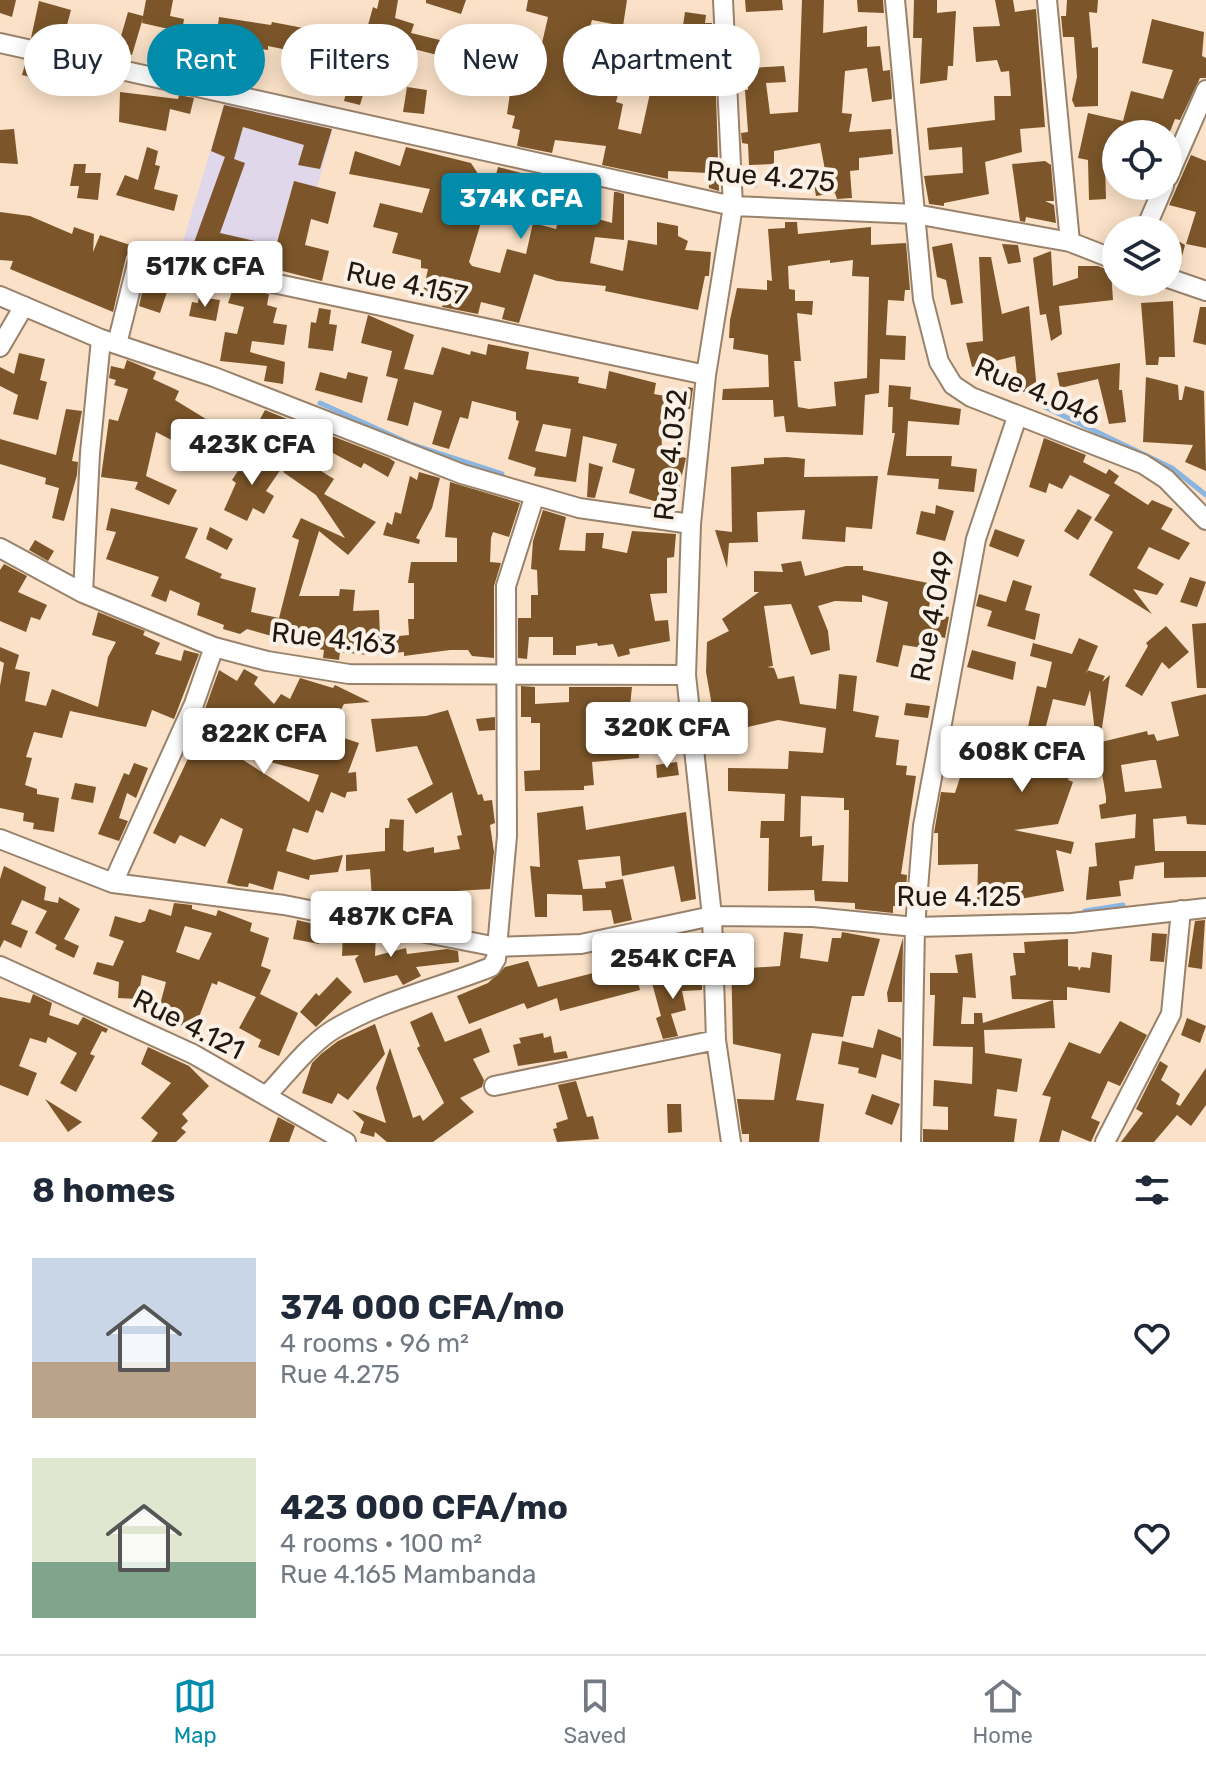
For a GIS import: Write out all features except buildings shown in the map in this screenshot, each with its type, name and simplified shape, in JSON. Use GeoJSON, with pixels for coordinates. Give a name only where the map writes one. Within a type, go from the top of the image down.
{"type":"FeatureCollection","features":[{"type":"Feature","properties":{"kind":"street","name":"Rue 4.032"},"geometry":{"type":"LineString","coordinates":[[723,0],[733,206],[706,375],[691,524],[686,675],[712,916],[716,1040],[731,1142]]}},
{"type":"Feature","properties":{"kind":"street","name":"Rue 4.046"},"geometry":{"type":"LineString","coordinates":[[895,0],[923,299],[939,362],[953,385],[1017,417],[1143,464],[1166,479],[1206,520]]}},
{"type":"Feature","properties":{"kind":"street"},"geometry":{"type":"LineString","coordinates":[[1047,0],[1070,242]]}},
{"type":"Feature","properties":{"kind":"street","name":"Rue 4.275"},"geometry":{"type":"LineString","coordinates":[[0,43],[733,206],[915,214],[1070,242],[1102,255]]}},
{"type":"Feature","properties":{"kind":"street"},"geometry":{"type":"LineString","coordinates":[[1182,145],[1206,90]]}},
{"type":"Feature","properties":{"kind":"street","name":"Rue 4.157"},"geometry":{"type":"LineString","coordinates":[[109,341],[138,260],[142,253],[148,252],[273,283],[706,375]]}},
{"type":"Feature","properties":{"kind":"street"},"geometry":{"type":"LineString","coordinates":[[1182,283],[1206,291]]}},
{"type":"Feature","properties":{"kind":"street"},"geometry":{"type":"LineString","coordinates":[[0,296],[109,341],[534,498],[579,508],[691,524]]}},
{"type":"Feature","properties":{"kind":"street"},"geometry":{"type":"LineString","coordinates":[[0,347],[24,306]]}},
{"type":"Feature","properties":{"kind":"street"},"geometry":{"type":"LineString","coordinates":[[83,593],[90,453],[109,341]]}},
{"type":"Feature","properties":{"kind":"street","name":"Rue 4.049"},"geometry":{"type":"LineString","coordinates":[[911,1142],[915,927],[923,826],[973,554],[1017,417]]}},
{"type":"Feature","properties":{"kind":"street"},"geometry":{"type":"LineString","coordinates":[[266,1096],[314,1044],[334,1030],[407,997],[491,967],[497,947],[507,836],[506,586],[534,498]]}},
{"type":"Feature","properties":{"kind":"street","name":"Rue 4.163"},"geometry":{"type":"LineString","coordinates":[[0,548],[83,593],[214,647],[267,661],[349,674],[686,675]]}},
{"type":"Feature","properties":{"kind":"street"},"geometry":{"type":"LineString","coordinates":[[113,883],[182,733],[214,647]]}},
{"type":"Feature","properties":{"kind":"street","name":"Rue 4.125"},"geometry":{"type":"LineString","coordinates":[[0,839],[113,883],[284,905],[497,947],[581,944],[712,916],[813,917],[915,927],[1072,923],[1206,908]]}},
{"type":"Feature","properties":{"kind":"street"},"geometry":{"type":"LineString","coordinates":[[1105,1142],[1171,1014],[1181,910]]}},
{"type":"Feature","properties":{"kind":"street","name":"Rue 4.121"},"geometry":{"type":"LineString","coordinates":[[0,966],[193,1054],[346,1142]]}},
{"type":"Feature","properties":{"kind":"street"},"geometry":{"type":"LineString","coordinates":[[494,1086],[716,1040]]}},
{"type":"Feature","properties":{"kind":"shaded area"},"geometry":{"type":"Polygon","coordinates":[[[226,99],[333,129],[306,228],[275,268],[211,255],[182,245],[226,99]]]}},
{"type":"Feature","properties":{"kind":"waterway"},"geometry":{"type":"LineString","coordinates":[[745,174],[748,182],[755,185]]}},
{"type":"Feature","properties":{"kind":"waterway"},"geometry":{"type":"LineString","coordinates":[[320,403],[413,445],[502,474]]}},
{"type":"Feature","properties":{"kind":"waterway"},"geometry":{"type":"LineString","coordinates":[[1045,407],[1172,468],[1206,495]]}},
{"type":"Feature","properties":{"kind":"waterway"},"geometry":{"type":"LineString","coordinates":[[1085,911],[1123,905]]}}]}
